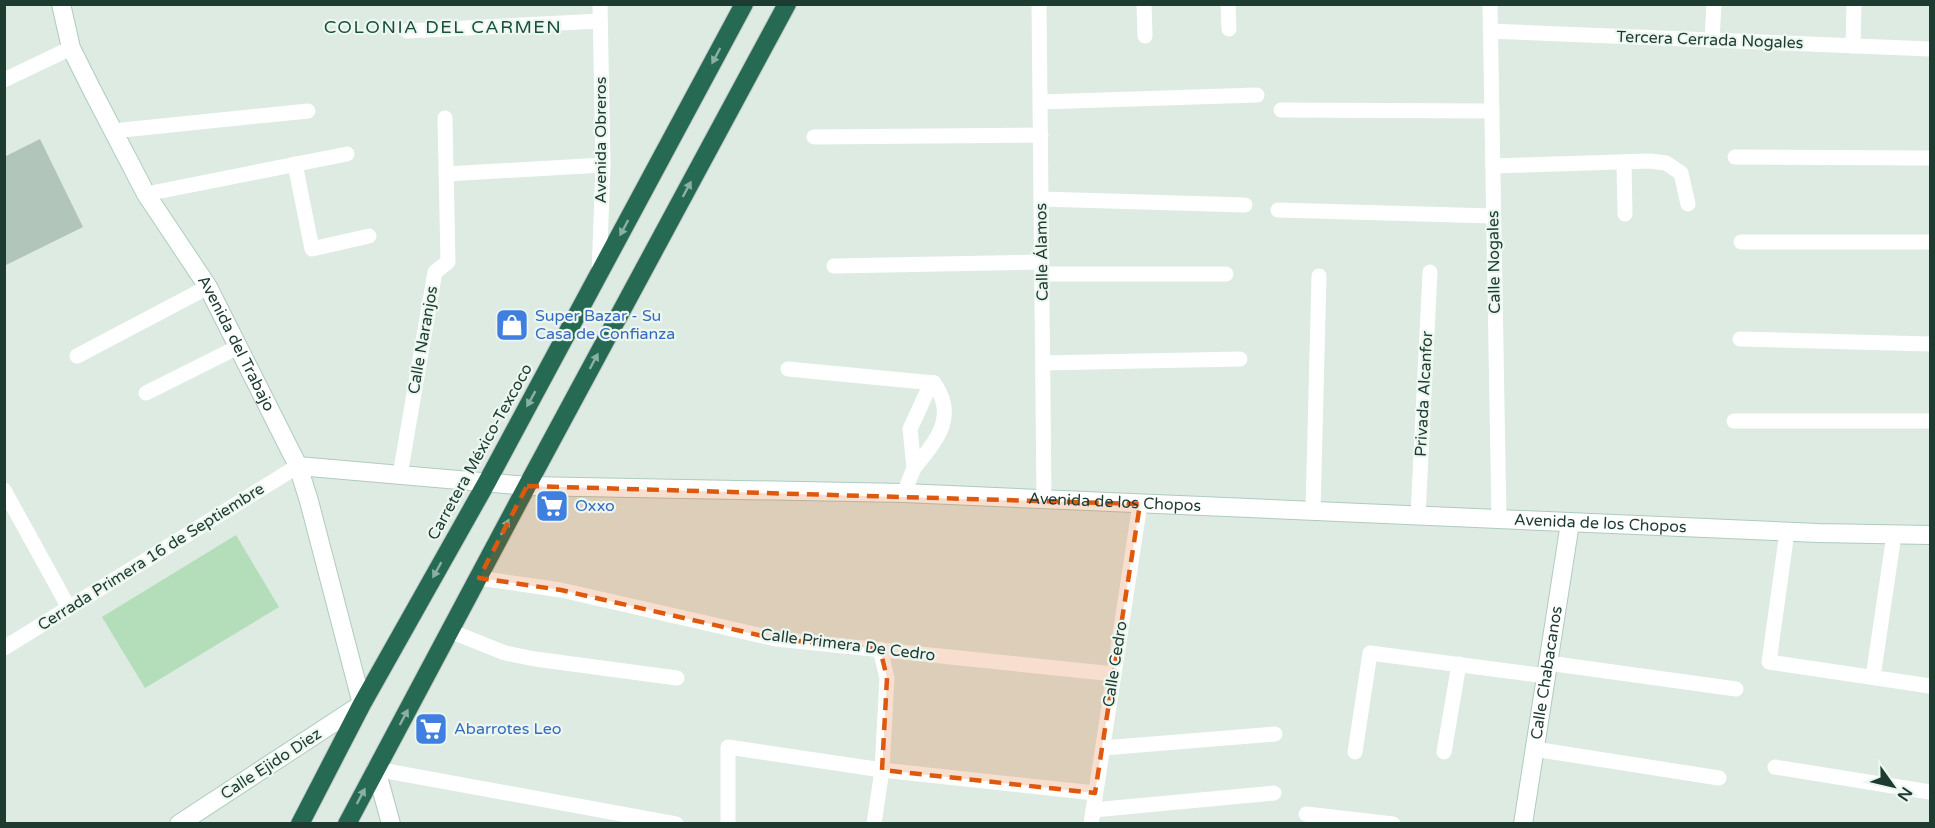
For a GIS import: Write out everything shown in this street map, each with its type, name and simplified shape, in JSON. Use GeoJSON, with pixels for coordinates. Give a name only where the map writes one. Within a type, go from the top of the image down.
{"type":"FeatureCollection","features":[{"type":"Feature","properties":{"kind":"highway","name":"Carretera México-Texcoco"},"geometry":{"type":"LineString","coordinates":[[300,824],[362,704],[487,482],[744,4]]}},
{"type":"Feature","properties":{"kind":"highway"},"geometry":{"type":"LineString","coordinates":[[347,824],[526,486],[788,4]]}},
{"type":"Feature","properties":{"kind":"street","name":"Avenida del Trabajo"},"geometry":{"type":"LineString","coordinates":[[61,4],[71,48],[113,131],[146,194],[208,287],[298,466],[362,704]]}},
{"type":"Feature","properties":{"kind":"street","name":"Avenida Obreros"},"geometry":{"type":"LineString","coordinates":[[599,276],[603,165],[600,4]]}},
{"type":"Feature","properties":{"kind":"street","name":"Calle Álamos"},"geometry":{"type":"LineString","coordinates":[[1039,4],[1044,499]]}},
{"type":"Feature","properties":{"kind":"street"},"geometry":{"type":"LineString","coordinates":[[1144,4],[1145,36]]}},
{"type":"Feature","properties":{"kind":"street"},"geometry":{"type":"LineString","coordinates":[[1228,4],[1228,29]]}},
{"type":"Feature","properties":{"kind":"street","name":"Calle Nogales"},"geometry":{"type":"LineString","coordinates":[[1490,4],[1498,519]]}},
{"type":"Feature","properties":{"kind":"street"},"geometry":{"type":"LineString","coordinates":[[1712,40],[1714,4]]}},
{"type":"Feature","properties":{"kind":"street"},"geometry":{"type":"LineString","coordinates":[[1853,46],[1854,4]]}},
{"type":"Feature","properties":{"kind":"street"},"geometry":{"type":"LineString","coordinates":[[407,31],[600,21]]}},
{"type":"Feature","properties":{"kind":"street","name":"Tercera Cerrada Nogales"},"geometry":{"type":"LineString","coordinates":[[1490,31],[1930,49]]}},
{"type":"Feature","properties":{"kind":"street"},"geometry":{"type":"LineString","coordinates":[[6,76],[71,48]]}},
{"type":"Feature","properties":{"kind":"street"},"geometry":{"type":"LineString","coordinates":[[1040,102],[1257,95]]}},
{"type":"Feature","properties":{"kind":"street"},"geometry":{"type":"LineString","coordinates":[[1281,110],[1492,111]]}},
{"type":"Feature","properties":{"kind":"street"},"geometry":{"type":"LineString","coordinates":[[113,131],[308,111]]}},
{"type":"Feature","properties":{"kind":"street","name":"Calle Naranjos"},"geometry":{"type":"LineString","coordinates":[[400,475],[435,272],[448,262],[445,118]]}},
{"type":"Feature","properties":{"kind":"street"},"geometry":{"type":"LineString","coordinates":[[813,137],[1041,135]]}},
{"type":"Feature","properties":{"kind":"street"},"geometry":{"type":"LineString","coordinates":[[146,194],[347,154]]}},
{"type":"Feature","properties":{"kind":"street"},"geometry":{"type":"LineString","coordinates":[[1735,157],[1930,158]]}},
{"type":"Feature","properties":{"kind":"street"},"geometry":{"type":"LineString","coordinates":[[1624,162],[1626,214]]}},
{"type":"Feature","properties":{"kind":"street"},"geometry":{"type":"LineString","coordinates":[[1493,166],[1666,163],[1681,173],[1688,204]]}},
{"type":"Feature","properties":{"kind":"street"},"geometry":{"type":"LineString","coordinates":[[295,164],[312,249],[369,236]]}},
{"type":"Feature","properties":{"kind":"street"},"geometry":{"type":"LineString","coordinates":[[446,174],[603,165]]}},
{"type":"Feature","properties":{"kind":"street"},"geometry":{"type":"LineString","coordinates":[[1041,199],[1245,205]]}},
{"type":"Feature","properties":{"kind":"street"},"geometry":{"type":"LineString","coordinates":[[1278,210],[1493,216]]}},
{"type":"Feature","properties":{"kind":"street"},"geometry":{"type":"LineString","coordinates":[[1742,242],[1930,242]]}},
{"type":"Feature","properties":{"kind":"street"},"geometry":{"type":"LineString","coordinates":[[834,266],[1042,268],[1226,274]]}},
{"type":"Feature","properties":{"kind":"street","name":"Privada Alcanfor"},"geometry":{"type":"LineString","coordinates":[[1418,516],[1430,272]]}},
{"type":"Feature","properties":{"kind":"street"},"geometry":{"type":"LineString","coordinates":[[1313,511],[1319,276]]}},
{"type":"Feature","properties":{"kind":"street"},"geometry":{"type":"LineString","coordinates":[[77,356],[208,287]]}},
{"type":"Feature","properties":{"kind":"street"},"geometry":{"type":"LineString","coordinates":[[1740,339],[1930,344]]}},
{"type":"Feature","properties":{"kind":"street"},"geometry":{"type":"LineString","coordinates":[[146,393],[238,347]]}},
{"type":"Feature","properties":{"kind":"street"},"geometry":{"type":"LineString","coordinates":[[1043,363],[1240,359]]}},
{"type":"Feature","properties":{"kind":"street"},"geometry":{"type":"LineString","coordinates":[[788,369],[934,383],[943,395],[945,411],[940,432],[930,449],[914,468],[904,493]]}},
{"type":"Feature","properties":{"kind":"street"},"geometry":{"type":"LineString","coordinates":[[914,468],[910,429],[927,392],[934,383]]}},
{"type":"Feature","properties":{"kind":"street"},"geometry":{"type":"LineString","coordinates":[[1734,421],[1930,421]]}},
{"type":"Feature","properties":{"kind":"street","name":"Avenida de los Chopos"},"geometry":{"type":"LineString","coordinates":[[298,466],[526,486],[904,493],[1787,532],[1930,535]]}},
{"type":"Feature","properties":{"kind":"street","name":"Cerrada Primera 16 de Septiembre"},"geometry":{"type":"LineString","coordinates":[[4,648],[298,466]]}},
{"type":"Feature","properties":{"kind":"street"},"geometry":{"type":"LineString","coordinates":[[4,490],[69,608]]}},
{"type":"Feature","properties":{"kind":"street","name":"Calle Cedro"},"geometry":{"type":"LineString","coordinates":[[1092,817],[1140,504]]}},
{"type":"Feature","properties":{"kind":"street","name":"Calle Chabacanos"},"geometry":{"type":"LineString","coordinates":[[1523,824],[1570,523]]}},
{"type":"Feature","properties":{"kind":"street"},"geometry":{"type":"LineString","coordinates":[[1787,532],[1769,662],[1930,686]]}},
{"type":"Feature","properties":{"kind":"street"},"geometry":{"type":"LineString","coordinates":[[1873,677],[1894,535]]}},
{"type":"Feature","properties":{"kind":"street","name":"Calle Primera De Cedro"},"geometry":{"type":"LineString","coordinates":[[479,578],[561,590],[776,639],[1114,674]]}},
{"type":"Feature","properties":{"kind":"street"},"geometry":{"type":"LineString","coordinates":[[450,631],[505,653],[677,678]]}},
{"type":"Feature","properties":{"kind":"street"},"geometry":{"type":"LineString","coordinates":[[874,824],[882,770],[886,678],[880,649]]}},
{"type":"Feature","properties":{"kind":"street"},"geometry":{"type":"LineString","coordinates":[[1355,752],[1370,653],[1459,664],[1547,669],[1736,689]]}},
{"type":"Feature","properties":{"kind":"street"},"geometry":{"type":"LineString","coordinates":[[1444,752],[1459,664]]}},
{"type":"Feature","properties":{"kind":"street","name":"Calle Ejido Diez"},"geometry":{"type":"LineString","coordinates":[[179,824],[362,704]]}},
{"type":"Feature","properties":{"kind":"street"},"geometry":{"type":"LineString","coordinates":[[1102,748],[1275,734]]}},
{"type":"Feature","properties":{"kind":"street"},"geometry":{"type":"LineString","coordinates":[[728,824],[728,747],[882,770],[1095,793]]}},
{"type":"Feature","properties":{"kind":"street"},"geometry":{"type":"LineString","coordinates":[[1534,750],[1719,778]]}},
{"type":"Feature","properties":{"kind":"street"},"geometry":{"type":"LineString","coordinates":[[1775,767],[1930,792]]}},
{"type":"Feature","properties":{"kind":"street"},"geometry":{"type":"LineString","coordinates":[[391,824],[376,769],[676,824]]}},
{"type":"Feature","properties":{"kind":"street"},"geometry":{"type":"LineString","coordinates":[[1092,817],[1274,793]]}},
{"type":"Feature","properties":{"kind":"street"},"geometry":{"type":"LineString","coordinates":[[1306,814],[1393,824]]}},
{"type":"Feature","properties":{"kind":"highlighted area"},"geometry":{"type":"Polygon","coordinates":[[[527,486],[1140,504],[1095,793],[882,770],[887,678],[880,649],[776,639],[561,590],[479,578],[527,486]]]}},
{"type":"Feature","properties":{"kind":"green space"},"geometry":{"type":"Polygon","coordinates":[[[236,535],[279,607],[145,688],[102,617],[236,535]]]}},
{"type":"Feature","properties":{"kind":"building"},"geometry":{"type":"Polygon","coordinates":[[[40,139],[83,227],[4,266],[4,157],[40,139]]]}},
{"type":"Feature","properties":{"kind":"place","name":"Super Bazar - Su Casa de Confianza"},"geometry":{"type":"Point","coordinates":[512,325]}},
{"type":"Feature","properties":{"kind":"place","name":"Oxxo"},"geometry":{"type":"Point","coordinates":[552,506]}},
{"type":"Feature","properties":{"kind":"place","name":"Abarrotes Leo"},"geometry":{"type":"Point","coordinates":[431,729]}},
{"type":"Feature","properties":{"kind":"district","name":"COLONIA DEL CARMEN"},"geometry":{"type":"Point","coordinates":[443,27]}}]}
